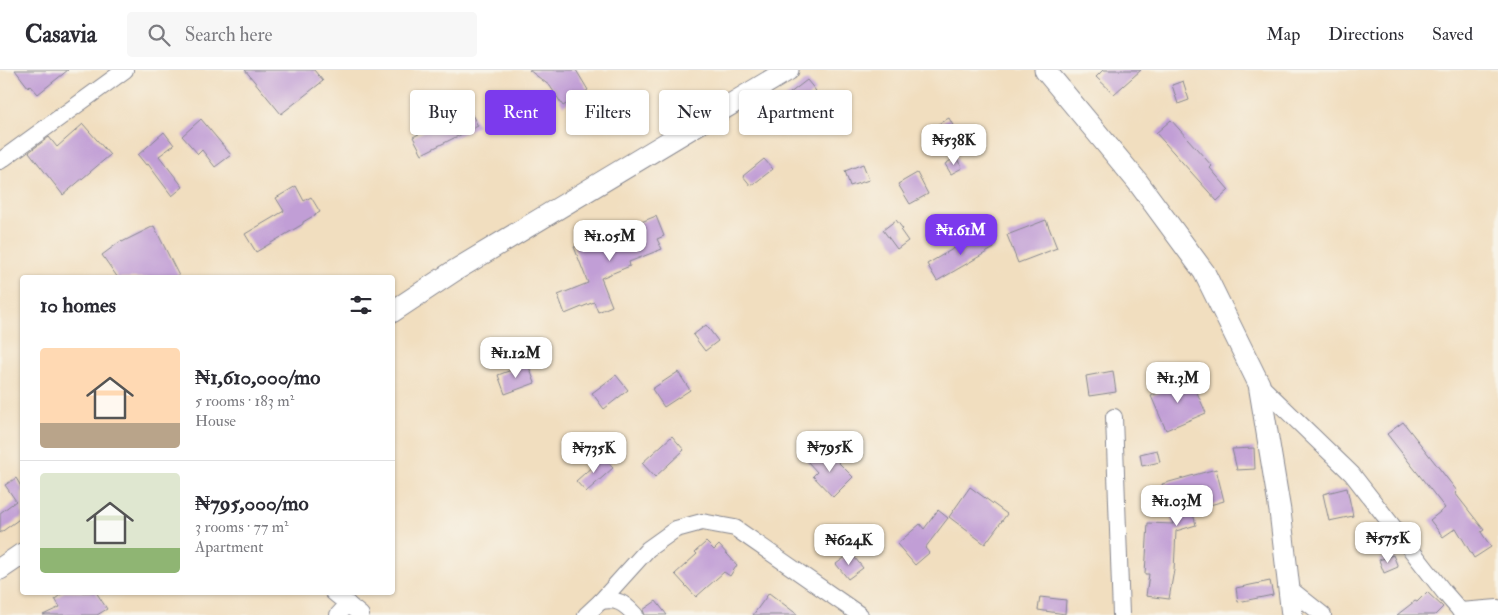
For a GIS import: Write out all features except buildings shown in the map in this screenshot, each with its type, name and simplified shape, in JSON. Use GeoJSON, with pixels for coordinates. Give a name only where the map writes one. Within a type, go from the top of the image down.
{"type":"FeatureCollection","features":[{"type":"Feature","properties":{"kind":"street"},"geometry":{"type":"LineString","coordinates":[[0,161],[125,70]]}},
{"type":"Feature","properties":{"kind":"street"},"geometry":{"type":"LineString","coordinates":[[395,310],[462,266],[788,70]]}},
{"type":"Feature","properties":{"kind":"street"},"geometry":{"type":"LineString","coordinates":[[1045,70],[1137,181],[1204,272],[1259,384],[1280,511],[1292,615]]}},
{"type":"Feature","properties":{"kind":"street"},"geometry":{"type":"LineString","coordinates":[[1259,384],[1352,474],[1462,613],[1498,608]]}},
{"type":"Feature","properties":{"kind":"street"},"geometry":{"type":"LineString","coordinates":[[1114,417],[1121,615]]}},
{"type":"Feature","properties":{"kind":"street"},"geometry":{"type":"LineString","coordinates":[[586,615],[648,549],[676,529],[702,522],[735,528],[860,615]]}},
{"type":"Feature","properties":{"kind":"street"},"geometry":{"type":"LineString","coordinates":[[0,568],[20,555]]}},
{"type":"Feature","properties":{"kind":"street"},"geometry":{"type":"LineString","coordinates":[[1289,588],[1323,615]]}},
{"type":"Feature","properties":{"kind":"street"},"geometry":{"type":"LineString","coordinates":[[335,595],[343,609],[361,615]]}},
{"type":"Feature","properties":{"kind":"street"},"geometry":{"type":"LineString","coordinates":[[601,601],[612,599],[624,603],[635,615]]}}]}
